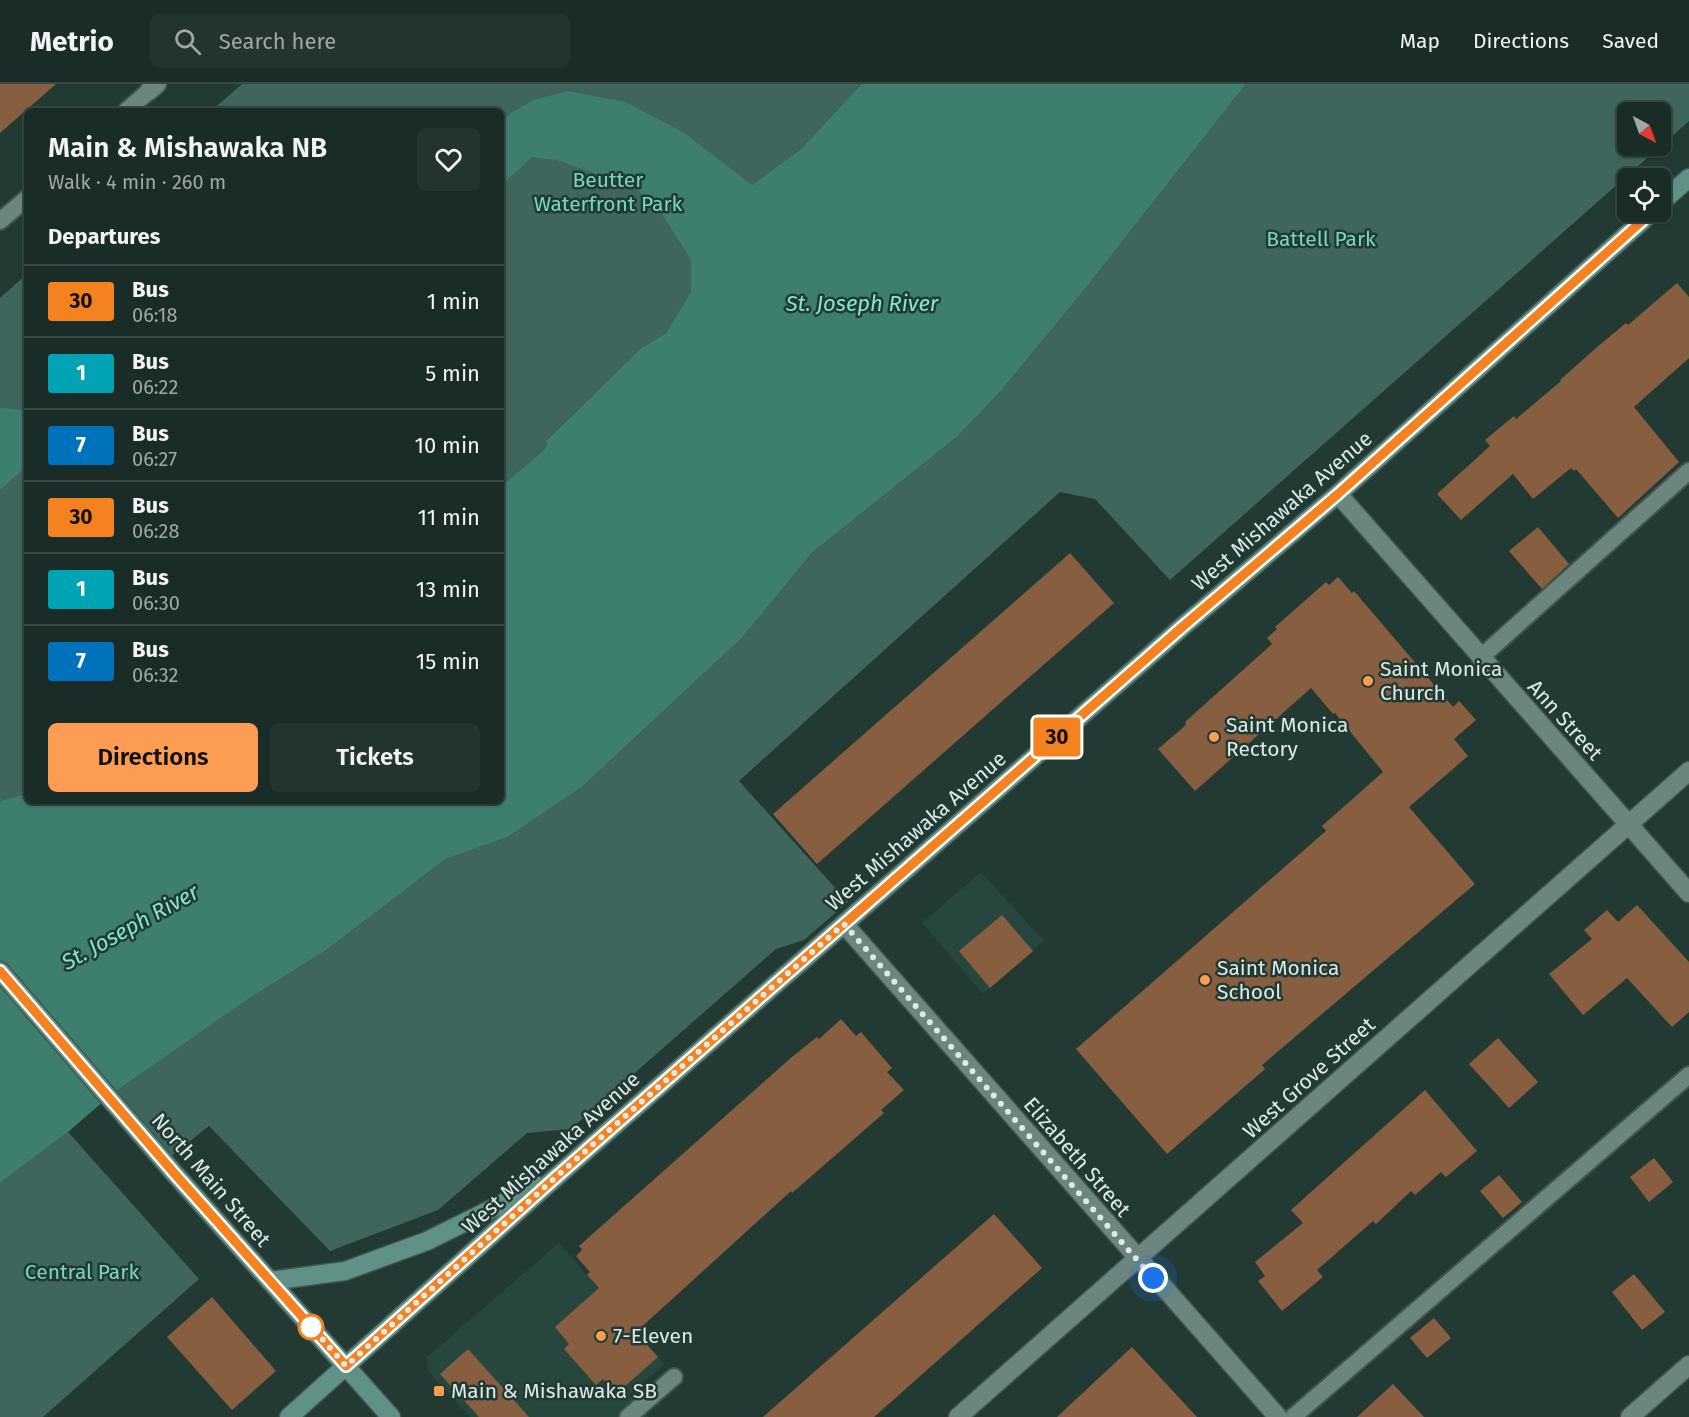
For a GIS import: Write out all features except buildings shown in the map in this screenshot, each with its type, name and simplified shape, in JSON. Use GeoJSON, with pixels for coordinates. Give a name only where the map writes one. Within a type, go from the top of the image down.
{"type":"FeatureCollection","features":[{"type":"Feature","properties":{"kind":"main road"},"geometry":{"type":"LineString","coordinates":[[1671,194],[1689,178]]}},
{"type":"Feature","properties":{"kind":"main road","name":"West Mishawaka Avenue"},"geometry":{"type":"LineString","coordinates":[[289,1417],[556,1177],[1181,628],[1338,494],[1641,222]]}},
{"type":"Feature","properties":{"kind":"main road","name":"North Main Street"},"geometry":{"type":"LineString","coordinates":[[0,971],[174,1173],[391,1417]]}},
{"type":"Feature","properties":{"kind":"main road"},"geometry":{"type":"LineString","coordinates":[[270,1281],[345,1272],[427,1240],[556,1177]]}},
{"type":"Feature","properties":{"kind":"street","name":"Ann Street"},"geometry":{"type":"LineString","coordinates":[[1338,494],[1689,893]]}},
{"type":"Feature","properties":{"kind":"street","name":"West Grove Street"},"geometry":{"type":"LineString","coordinates":[[958,1417],[1138,1261],[1689,771]]}},
{"type":"Feature","properties":{"kind":"street","name":"Elizabeth Street"},"geometry":{"type":"LineString","coordinates":[[844,924],[1138,1261],[1278,1417]]}},
{"type":"Feature","properties":{"kind":"street"},"geometry":{"type":"LineString","coordinates":[[1630,1417],[1689,1365]]}},
{"type":"Feature","properties":{"kind":"lane"},"geometry":{"type":"LineString","coordinates":[[129,108],[153,87]]}},
{"type":"Feature","properties":{"kind":"lane"},"geometry":{"type":"LineString","coordinates":[[0,221],[24,201]]}},
{"type":"Feature","properties":{"kind":"lane"},"geometry":{"type":"LineString","coordinates":[[1480,658],[1689,471]]}},
{"type":"Feature","properties":{"kind":"lane"},"geometry":{"type":"LineString","coordinates":[[1293,1417],[1689,1075]]}},
{"type":"Feature","properties":{"kind":"lane"},"geometry":{"type":"LineString","coordinates":[[628,1417],[674,1377]]}},
{"type":"Feature","properties":{"kind":"shaded area"},"geometry":{"type":"Polygon","coordinates":[[[981,872],[1044,941],[983,994],[922,923],[981,872]]]}},
{"type":"Feature","properties":{"kind":"shaded area"},"geometry":{"type":"Polygon","coordinates":[[[559,1243],[664,1364],[629,1395],[649,1417],[470,1417],[428,1371],[427,1357],[559,1243]]]}},
{"type":"Feature","properties":{"kind":"green space","name":"Beutter Waterfront Park"},"geometry":{"type":"Polygon","coordinates":[[[242,84],[861,84],[802,148],[752,185],[691,259],[691,291],[666,333],[641,348],[546,441],[547,445],[544,450],[504,483],[504,108],[214,108],[242,84]]]}},
{"type":"Feature","properties":{"kind":"green space","name":"Battell Park"},"geometry":{"type":"Polygon","coordinates":[[[1246,84],[1689,84],[1689,121],[1671,137],[1671,102],[1617,102],[1617,156],[1649,156],[1636,168],[1617,168],[1617,185],[1170,580],[1095,499],[1060,492],[739,781],[848,902],[804,940],[776,949],[571,1129],[527,1133],[438,1210],[330,1251],[209,1126],[165,1161],[112,1094],[247,1000],[325,951],[446,859],[508,837],[582,787],[742,638],[812,553],[957,437],[1001,391],[1085,289],[1246,84]]]}},
{"type":"Feature","properties":{"kind":"green space"},"geometry":{"type":"Polygon","coordinates":[[[24,277],[24,794],[0,801],[0,298],[24,277]]]}},
{"type":"Feature","properties":{"kind":"green space","name":"Central Park"},"geometry":{"type":"Polygon","coordinates":[[[68,1132],[199,1279],[43,1417],[0,1417],[0,1183],[68,1132]]]}},
{"type":"Feature","properties":{"kind":"water","name":"St. Joseph River"},"geometry":{"type":"Polygon","coordinates":[[[861,84],[1246,84],[1085,289],[1001,391],[957,437],[812,553],[742,638],[582,787],[508,837],[446,859],[325,951],[247,1000],[112,1094],[68,1132],[0,1183],[0,801],[24,794],[24,804],[504,804],[504,483],[544,450],[547,445],[546,441],[641,348],[666,333],[691,291],[691,260],[662,214],[635,188],[557,160],[532,157],[504,181],[504,119],[534,100],[568,91],[625,102],[683,132],[752,185],[802,148],[861,84]]]}},
{"type":"Feature","properties":{"kind":"water"},"geometry":{"type":"Polygon","coordinates":[[[0,408],[24,410],[24,469],[0,490],[0,408]]]}},
{"type":"Feature","properties":{"kind":"bus line","name":"30"},"geometry":{"type":"LineString","coordinates":[[0,971],[174,1173],[346,1366],[556,1177],[1181,628],[1338,494],[1641,222]]}},
{"type":"Feature","properties":{"kind":"place","name":"Saint Monica Church"},"geometry":{"type":"Point","coordinates":[1368,681]}},
{"type":"Feature","properties":{"kind":"place","name":"Saint Monica Rectory"},"geometry":{"type":"Point","coordinates":[1214,737]}},
{"type":"Feature","properties":{"kind":"place","name":"Saint Monica School"},"geometry":{"type":"Point","coordinates":[1205,980]}},
{"type":"Feature","properties":{"kind":"place","name":"7-Eleven"},"geometry":{"type":"Point","coordinates":[601,1336]}},
{"type":"Feature","properties":{"kind":"place","name":"Main & Mishawaka SB"},"geometry":{"type":"Point","coordinates":[439,1391]}},
{"type":"Feature","properties":{"kind":"route"},"geometry":{"type":"LineString","coordinates":[[311,1327],[310,1325],[346,1366],[556,1177],[844,924],[1153,1278]]}}]}
